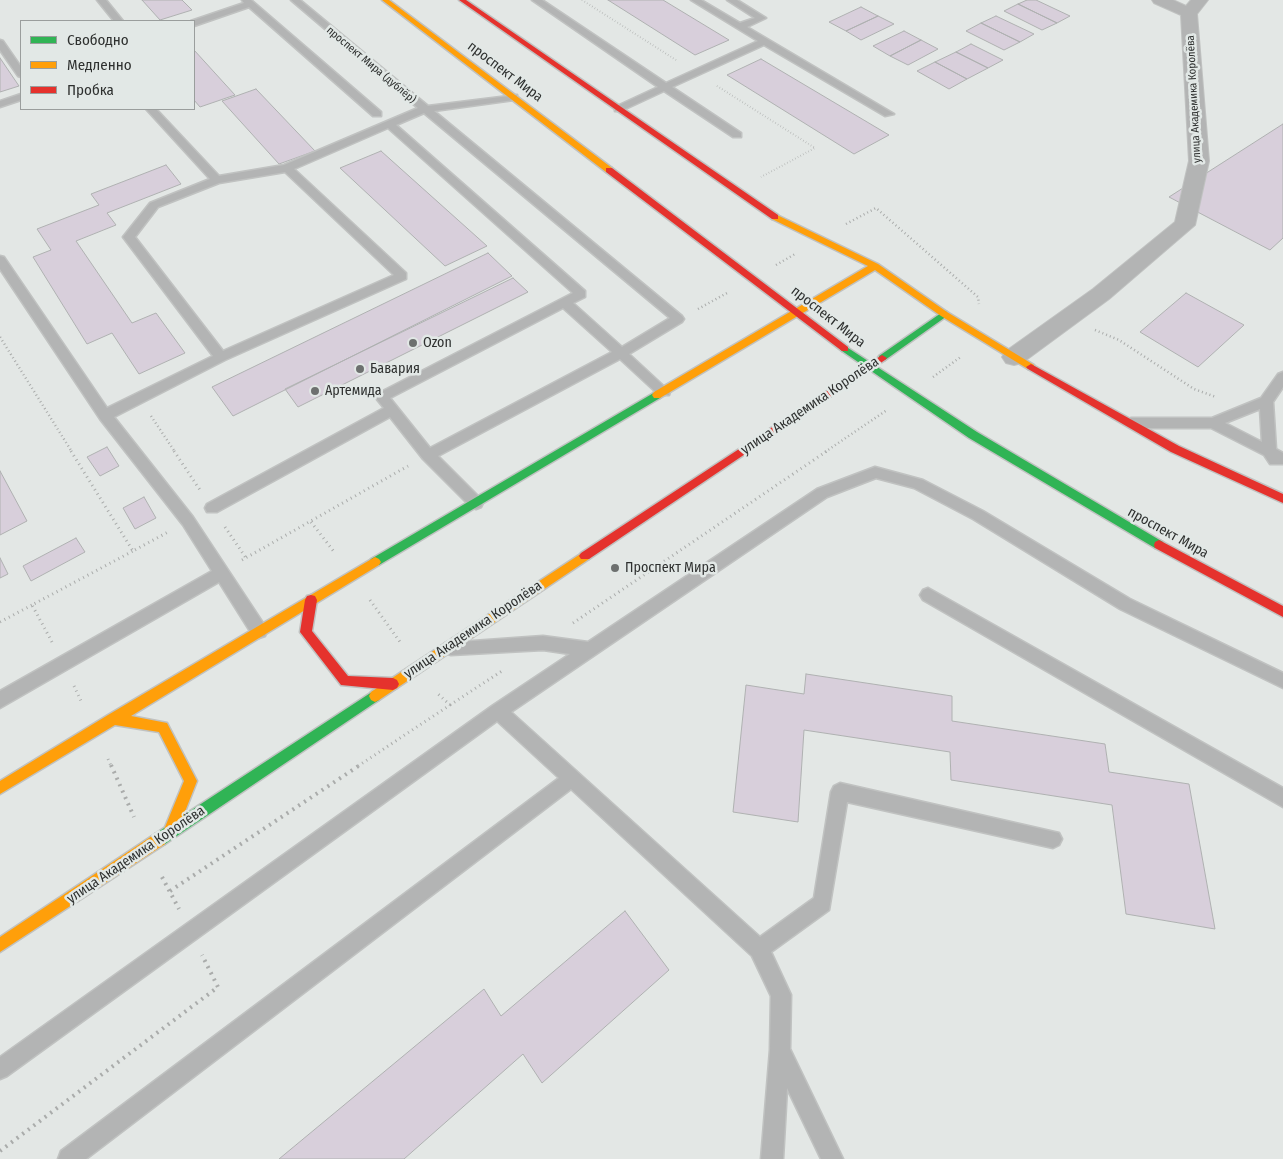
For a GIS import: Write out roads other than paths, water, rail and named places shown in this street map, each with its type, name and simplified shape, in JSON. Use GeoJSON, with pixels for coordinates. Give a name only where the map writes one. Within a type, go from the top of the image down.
{"type":"FeatureCollection","features":[{"type":"Feature","properties":{"kind":"main road","name":"проспект Мира"},"geometry":{"type":"LineString","coordinates":[[385,0],[869,367],[1129,529],[1283,612]]}},
{"type":"Feature","properties":{"kind":"main road"},"geometry":{"type":"LineString","coordinates":[[462,0],[774,218],[875,266],[944,314],[1014,357],[1175,449],[1283,499]]}},
{"type":"Feature","properties":{"kind":"main road"},"geometry":{"type":"LineString","coordinates":[[0,788],[259,631],[799,313],[875,266]]}},
{"type":"Feature","properties":{"kind":"main road","name":"улица Академика Королёва"},"geometry":{"type":"LineString","coordinates":[[0,945],[869,367],[944,314]]}},
{"type":"Feature","properties":{"kind":"main road"},"geometry":{"type":"LineString","coordinates":[[311,600],[306,632],[345,681],[393,684]]}},
{"type":"Feature","properties":{"kind":"main road"},"geometry":{"type":"LineString","coordinates":[[112,719],[163,727],[187,773],[191,781],[170,832]]}},
{"type":"Feature","properties":{"kind":"street"},"geometry":{"type":"LineString","coordinates":[[1160,0],[1194,6]]}},
{"type":"Feature","properties":{"kind":"street","name":"улица Академика Королёва"},"geometry":{"type":"LineString","coordinates":[[1014,357],[1101,294],[1185,225],[1199,161],[1194,6]]}},
{"type":"Feature","properties":{"kind":"lane"},"geometry":{"type":"LineString","coordinates":[[101,0],[118,20]]}},
{"type":"Feature","properties":{"kind":"lane","name":"проспект Мира (дублёр)"},"geometry":{"type":"LineString","coordinates":[[295,0],[424,109],[514,97]]}},
{"type":"Feature","properties":{"kind":"lane"},"geometry":{"type":"LineString","coordinates":[[695,0],[889,114]]}},
{"type":"Feature","properties":{"kind":"lane"},"geometry":{"type":"LineString","coordinates":[[730,0],[762,18],[740,26]]}},
{"type":"Feature","properties":{"kind":"lane"},"geometry":{"type":"LineString","coordinates":[[542,1],[737,135]]}},
{"type":"Feature","properties":{"kind":"lane"},"geometry":{"type":"LineString","coordinates":[[195,23],[248,2],[377,114]]}},
{"type":"Feature","properties":{"kind":"lane"},"geometry":{"type":"LineString","coordinates":[[618,109],[765,41]]}},
{"type":"Feature","properties":{"kind":"lane"},"geometry":{"type":"LineString","coordinates":[[0,43],[20,73]]}},
{"type":"Feature","properties":{"kind":"lane"},"geometry":{"type":"LineString","coordinates":[[0,104],[20,97]]}},
{"type":"Feature","properties":{"kind":"lane"},"geometry":{"type":"LineString","coordinates":[[222,357],[129,237],[154,205],[217,180],[287,168],[424,109],[678,320],[619,354],[428,455]]}},
{"type":"Feature","properties":{"kind":"lane"},"geometry":{"type":"LineString","coordinates":[[152,110],[217,180]]}},
{"type":"Feature","properties":{"kind":"lane"},"geometry":{"type":"LineString","coordinates":[[390,125],[581,294],[382,397],[428,455],[476,503]]}},
{"type":"Feature","properties":{"kind":"lane"},"geometry":{"type":"LineString","coordinates":[[105,415],[222,357],[402,276],[287,168]]}},
{"type":"Feature","properties":{"kind":"lane"},"geometry":{"type":"LineString","coordinates":[[0,260],[105,415],[188,522],[259,631]]}},
{"type":"Feature","properties":{"kind":"lane"},"geometry":{"type":"LineString","coordinates":[[564,303],[619,354],[664,392]]}},
{"type":"Feature","properties":{"kind":"lane"},"geometry":{"type":"LineString","coordinates":[[1129,423],[1213,423],[1266,401],[1283,377]]}},
{"type":"Feature","properties":{"kind":"lane"},"geometry":{"type":"LineString","coordinates":[[1266,401],[1270,454],[1283,469]]}},
{"type":"Feature","properties":{"kind":"lane"},"geometry":{"type":"LineString","coordinates":[[212,508],[392,410]]}},
{"type":"Feature","properties":{"kind":"lane"},"geometry":{"type":"LineString","coordinates":[[1213,423],[1283,459]]}},
{"type":"Feature","properties":{"kind":"lane"},"geometry":{"type":"LineString","coordinates":[[0,1069],[498,710],[822,493],[875,472],[918,484],[978,514],[1125,604],[1283,681]]}},
{"type":"Feature","properties":{"kind":"lane"},"geometry":{"type":"LineString","coordinates":[[0,700],[221,573]]}},
{"type":"Feature","properties":{"kind":"lane"},"geometry":{"type":"LineString","coordinates":[[928,595],[1283,798]]}},
{"type":"Feature","properties":{"kind":"lane"},"geometry":{"type":"LineString","coordinates":[[446,649],[543,644],[589,649]]}},
{"type":"Feature","properties":{"kind":"lane"},"geometry":{"type":"LineString","coordinates":[[498,710],[759,949],[781,994],[780,1050],[772,1159]]}},
{"type":"Feature","properties":{"kind":"lane"},"geometry":{"type":"LineString","coordinates":[[69,1159],[572,778]]}},
{"type":"Feature","properties":{"kind":"lane"},"geometry":{"type":"LineString","coordinates":[[759,949],[822,903],[840,792],[1053,839]]}},
{"type":"Feature","properties":{"kind":"lane"},"geometry":{"type":"LineString","coordinates":[[780,1050],[832,1159]]}},
{"type":"Feature","properties":{"kind":"place","name":"Ozon"},"geometry":{"type":"Point","coordinates":[413,343]}},
{"type":"Feature","properties":{"kind":"place","name":"Бавария"},"geometry":{"type":"Point","coordinates":[360,369]}},
{"type":"Feature","properties":{"kind":"place","name":"Артемида"},"geometry":{"type":"Point","coordinates":[315,391]}},
{"type":"Feature","properties":{"kind":"place","name":"Проспект Мира"},"geometry":{"type":"Point","coordinates":[615,568]}}]}
